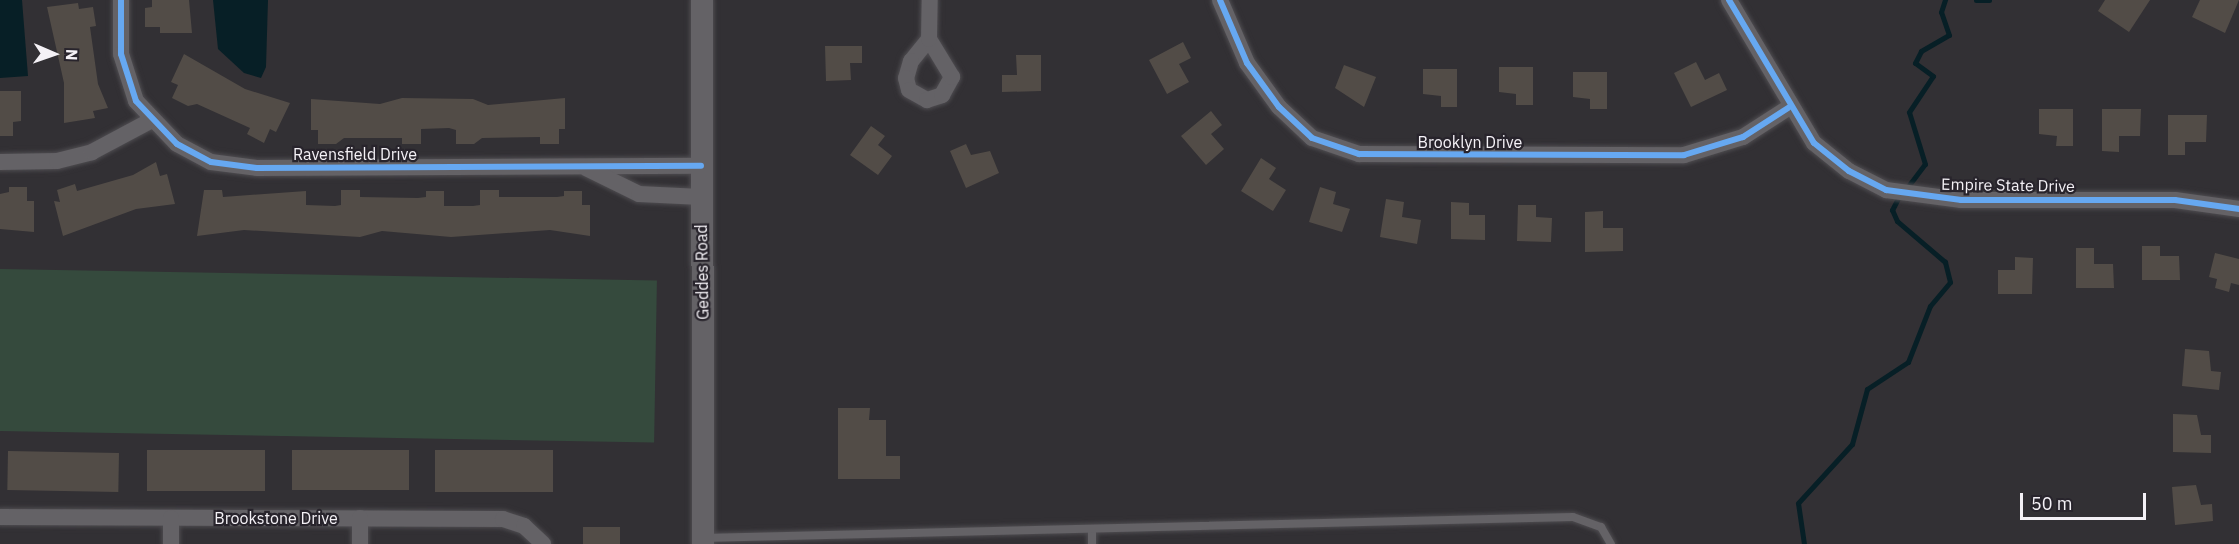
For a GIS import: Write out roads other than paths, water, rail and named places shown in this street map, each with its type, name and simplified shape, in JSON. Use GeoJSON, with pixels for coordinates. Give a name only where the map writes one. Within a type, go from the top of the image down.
{"type":"FeatureCollection","features":[{"type":"Feature","properties":{"kind":"main road","name":"Geddes Road"},"geometry":{"type":"LineString","coordinates":[[702,0],[703,541]]}},
{"type":"Feature","properties":{"kind":"street","name":"Ravensfield Drive"},"geometry":{"type":"LineString","coordinates":[[121,0],[124,70],[150,120],[192,153],[242,168],[701,166]]}},
{"type":"Feature","properties":{"kind":"street"},"geometry":{"type":"LineString","coordinates":[[929,39],[930,0]]}},
{"type":"Feature","properties":{"kind":"street","name":"Brooklyn Drive"},"geometry":{"type":"LineString","coordinates":[[1220,0],[1247,63],[1279,107],[1312,138],[1359,154],[1684,155],[1743,137],[1788,108]]}},
{"type":"Feature","properties":{"kind":"street","name":"Empire State Drive"},"geometry":{"type":"LineString","coordinates":[[1729,0],[1788,108],[1832,160],[1886,190],[1932,198],[2175,200],[2239,209]]}},
{"type":"Feature","properties":{"kind":"street"},"geometry":{"type":"LineString","coordinates":[[0,162],[57,161],[92,153],[150,120]]}},
{"type":"Feature","properties":{"kind":"street","name":"Ravensfield Drive"},"geometry":{"type":"LineString","coordinates":[[585,168],[639,194],[701,197]]}},
{"type":"Feature","properties":{"kind":"street","name":"Brookstone Drive"},"geometry":{"type":"LineString","coordinates":[[0,517],[503,519],[524,526],[543,544]]}},
{"type":"Feature","properties":{"kind":"street"},"geometry":{"type":"LineString","coordinates":[[171,518],[171,544]]}},
{"type":"Feature","properties":{"kind":"street"},"geometry":{"type":"LineString","coordinates":[[360,518],[360,544]]}},
{"type":"Feature","properties":{"kind":"lane"},"geometry":{"type":"LineString","coordinates":[[703,541],[860,540],[991,533],[1573,517],[1601,527],[1611,544]]}},
{"type":"Feature","properties":{"kind":"lane"},"geometry":{"type":"LineString","coordinates":[[1092,531],[1092,544]]}},
{"type":"Feature","properties":{"kind":"lane"},"geometry":{"type":"LineString","coordinates":[[991,533],[991,544]]}},
{"type":"Feature","properties":{"kind":"water"},"geometry":{"type":"Polygon","coordinates":[[[0,0],[22,0],[28,76],[0,78],[0,0]]]}},
{"type":"Feature","properties":{"kind":"water"},"geometry":{"type":"Polygon","coordinates":[[[213,0],[268,0],[266,67],[261,78],[244,73],[218,49],[213,0]]]}},
{"type":"Feature","properties":{"kind":"waterway"},"geometry":{"type":"LineString","coordinates":[[1906,189],[1925,164],[1909,112],[1933,76],[1915,63],[1921,51],[1949,35],[1941,12],[1945,0]]}},
{"type":"Feature","properties":{"kind":"waterway"},"geometry":{"type":"LineString","coordinates":[[1976,0],[1989,0]]}},
{"type":"Feature","properties":{"kind":"waterway"},"geometry":{"type":"LineString","coordinates":[[1804,544],[1798,503],[1852,444],[1867,389],[1908,362],[1930,306],[1950,282],[1945,262],[1897,221],[1892,210],[1899,196]]}}]}
